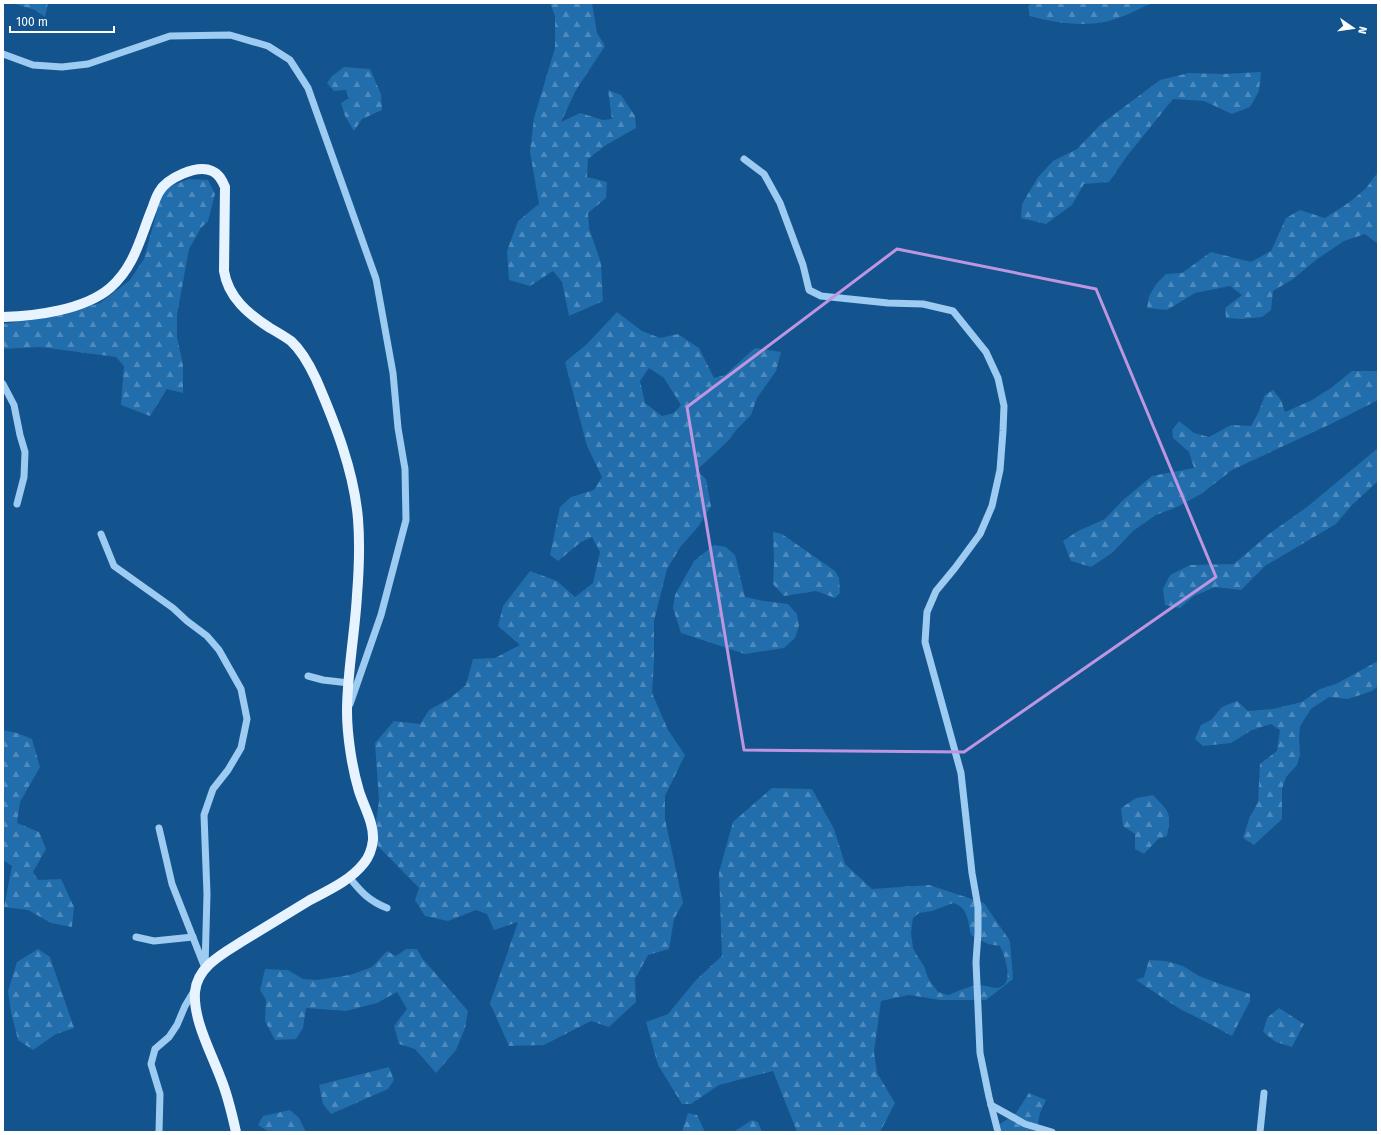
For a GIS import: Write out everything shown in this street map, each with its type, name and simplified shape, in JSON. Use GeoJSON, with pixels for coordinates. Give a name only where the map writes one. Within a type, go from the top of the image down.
{"type":"FeatureCollection","features":[{"type":"Feature","properties":{"kind":"main road"},"geometry":{"type":"LineString","coordinates":[[3,317],[46,314],[66,309],[92,299],[109,289],[125,272],[136,252],[159,192],[166,182],[189,171],[200,169],[212,170],[219,175],[225,187],[224,271],[226,283],[234,298],[244,308],[266,326],[292,342],[303,355],[314,376],[326,405],[342,448],[353,486],[358,519],[359,556],[347,712],[350,745],[358,789],[370,824],[373,841],[366,862],[349,878],[217,957],[202,972],[195,990],[195,1010],[232,1110],[236,1132]]}},
{"type":"Feature","properties":{"kind":"street"},"geometry":{"type":"LineString","coordinates":[[3,54],[33,65],[62,67],[88,64],[170,36],[230,35],[268,46],[290,60],[308,88],[376,279],[393,372],[398,428],[405,469],[406,520],[381,615],[347,712]]}},
{"type":"Feature","properties":{"kind":"street"},"geometry":{"type":"LineString","coordinates":[[744,159],[764,174],[780,203],[803,265],[809,290],[821,296],[888,303],[923,304],[953,311],[986,352],[998,378],[1004,406],[1003,431],[1000,470],[992,506],[980,534],[936,591],[927,612],[925,642],[961,773],[972,873],[978,907],[976,962],[980,1053],[998,1132]]}},
{"type":"Feature","properties":{"kind":"street"},"geometry":{"type":"LineString","coordinates":[[3,384],[14,405],[25,452],[24,477],[17,504]]}},
{"type":"Feature","properties":{"kind":"street"},"geometry":{"type":"LineString","coordinates":[[101,534],[114,566],[173,608],[187,622],[207,636],[219,650],[241,689],[247,719],[241,748],[228,770],[214,789],[204,815],[207,894],[205,968]]}},
{"type":"Feature","properties":{"kind":"street"},"geometry":{"type":"LineString","coordinates":[[308,676],[323,680],[349,683]]}},
{"type":"Feature","properties":{"kind":"street"},"geometry":{"type":"LineString","coordinates":[[159,828],[172,884],[205,968]]}},
{"type":"Feature","properties":{"kind":"street"},"geometry":{"type":"LineString","coordinates":[[349,878],[373,903],[387,908]]}},
{"type":"Feature","properties":{"kind":"street"},"geometry":{"type":"LineString","coordinates":[[136,937],[154,941],[193,937]]}},
{"type":"Feature","properties":{"kind":"street"},"geometry":{"type":"LineString","coordinates":[[159,1132],[160,1094],[151,1064],[155,1049],[169,1036],[177,1025],[185,1006],[195,990]]}},
{"type":"Feature","properties":{"kind":"street"},"geometry":{"type":"LineString","coordinates":[[1260,1132],[1264,1093]]}},
{"type":"Feature","properties":{"kind":"street"},"geometry":{"type":"LineString","coordinates":[[991,1105],[1025,1124],[1052,1132]]}},
{"type":"Feature","properties":{"kind":"highlighted area"},"geometry":{"type":"Polygon","coordinates":[[[897,249],[1096,289],[1216,577],[964,752],[744,750],[687,407],[897,249]]]}},
{"type":"Feature","properties":{"kind":"green space"},"geometry":{"type":"Polygon","coordinates":[[[12,3],[48,3],[45,17],[35,10],[12,3]]]}},
{"type":"Feature","properties":{"kind":"green space"},"geometry":{"type":"Polygon","coordinates":[[[550,3],[592,3],[597,33],[605,46],[576,90],[561,122],[580,113],[603,120],[612,119],[608,90],[621,95],[635,116],[636,128],[606,145],[588,159],[587,177],[607,182],[606,198],[588,213],[589,228],[601,263],[603,301],[569,316],[562,282],[553,271],[530,286],[509,280],[507,251],[518,221],[539,204],[530,152],[534,118],[555,48],[555,16],[550,3]]]}},
{"type":"Feature","properties":{"kind":"green space"},"geometry":{"type":"Polygon","coordinates":[[[1030,3],[1151,3],[1109,21],[1079,24],[1049,21],[1030,16],[1028,7],[1030,3]]]}},
{"type":"Feature","properties":{"kind":"green space"},"geometry":{"type":"Polygon","coordinates":[[[344,67],[370,69],[381,94],[382,110],[362,119],[354,131],[345,116],[341,103],[349,98],[346,90],[334,91],[327,83],[332,76],[344,67]]]}},
{"type":"Feature","properties":{"kind":"green space"},"geometry":{"type":"Polygon","coordinates":[[[1261,72],[1259,91],[1250,107],[1232,114],[1204,101],[1173,99],[1127,156],[1109,182],[1084,184],[1072,205],[1046,224],[1021,218],[1022,204],[1038,177],[1053,161],[1077,149],[1100,125],[1160,80],[1189,73],[1223,74],[1261,72]]]}},
{"type":"Feature","properties":{"kind":"green space"},"geometry":{"type":"Polygon","coordinates":[[[1378,173],[1378,244],[1365,234],[1344,241],[1316,260],[1293,279],[1273,291],[1271,310],[1262,317],[1242,319],[1226,318],[1225,308],[1242,295],[1230,286],[1195,293],[1167,310],[1147,308],[1149,296],[1157,283],[1166,274],[1182,273],[1211,252],[1251,262],[1271,251],[1286,218],[1300,210],[1325,218],[1361,192],[1368,186],[1378,173]]]}},
{"type":"Feature","properties":{"kind":"green space"},"geometry":{"type":"Polygon","coordinates":[[[189,179],[208,180],[215,194],[208,221],[201,228],[189,249],[177,315],[177,337],[183,365],[183,393],[167,389],[150,416],[121,405],[124,366],[116,357],[40,347],[3,349],[3,324],[63,315],[100,303],[130,280],[144,259],[163,189],[189,179]]]}},
{"type":"Feature","properties":{"kind":"green space"},"geometry":{"type":"Polygon","coordinates":[[[617,312],[642,331],[660,338],[678,334],[699,348],[714,378],[725,375],[755,348],[781,352],[776,371],[757,398],[751,415],[736,430],[729,440],[697,470],[706,479],[711,506],[698,527],[681,546],[667,569],[654,621],[652,693],[668,730],[685,755],[665,796],[665,819],[683,903],[674,919],[669,949],[648,955],[635,979],[636,1002],[609,1027],[591,1021],[544,1045],[509,1046],[490,1003],[518,922],[494,930],[487,914],[476,910],[448,921],[425,916],[415,900],[419,888],[373,841],[379,801],[375,743],[394,721],[420,724],[429,710],[449,699],[466,685],[473,659],[495,658],[520,645],[498,626],[503,606],[530,571],[557,581],[575,597],[593,583],[600,552],[592,537],[581,542],[558,561],[550,555],[560,507],[571,497],[594,490],[602,477],[587,446],[565,362],[587,344],[617,312]],[[649,368],[640,381],[645,403],[662,416],[674,413],[681,405],[664,378],[649,368]]]}},
{"type":"Feature","properties":{"kind":"green space"},"geometry":{"type":"Polygon","coordinates":[[[1352,371],[1378,371],[1378,400],[1333,423],[1232,470],[1201,494],[1177,507],[1156,515],[1133,531],[1112,553],[1091,567],[1071,561],[1063,541],[1078,531],[1105,519],[1122,501],[1152,476],[1194,468],[1189,452],[1173,438],[1172,430],[1179,421],[1194,433],[1209,437],[1231,425],[1251,426],[1265,395],[1273,390],[1281,400],[1285,412],[1312,400],[1331,388],[1352,371]]]}},
{"type":"Feature","properties":{"kind":"green space"},"geometry":{"type":"Polygon","coordinates":[[[1378,448],[1378,481],[1351,506],[1336,524],[1265,566],[1241,590],[1215,587],[1194,596],[1180,608],[1165,605],[1163,589],[1170,575],[1190,565],[1234,564],[1269,534],[1307,507],[1378,448]]]}},
{"type":"Feature","properties":{"kind":"green space"},"geometry":{"type":"Polygon","coordinates":[[[773,532],[782,534],[835,571],[839,578],[840,593],[835,598],[816,591],[784,596],[773,584],[773,532]]]}},
{"type":"Feature","properties":{"kind":"green space"},"geometry":{"type":"Polygon","coordinates":[[[714,545],[726,547],[735,555],[745,597],[788,604],[797,614],[799,626],[795,638],[784,648],[745,654],[681,633],[673,608],[675,595],[694,561],[714,545]]]}},
{"type":"Feature","properties":{"kind":"green space"},"geometry":{"type":"Polygon","coordinates":[[[1378,661],[1378,686],[1372,691],[1348,699],[1329,697],[1311,709],[1300,726],[1300,755],[1297,765],[1286,777],[1282,789],[1282,819],[1254,845],[1243,838],[1249,819],[1258,802],[1260,764],[1277,751],[1280,730],[1271,724],[1252,730],[1231,743],[1203,746],[1195,739],[1201,725],[1211,720],[1222,707],[1237,701],[1248,711],[1273,709],[1302,702],[1320,689],[1336,684],[1378,661]]]}},
{"type":"Feature","properties":{"kind":"green space"},"geometry":{"type":"Polygon","coordinates":[[[3,730],[17,733],[32,739],[40,767],[20,802],[17,823],[39,832],[46,849],[33,872],[38,880],[61,879],[74,907],[72,927],[51,923],[28,910],[4,907],[12,866],[3,860],[3,730]]]}},
{"type":"Feature","properties":{"kind":"green space"},"geometry":{"type":"Polygon","coordinates":[[[772,788],[812,789],[834,829],[845,864],[872,889],[929,885],[984,903],[1010,941],[1013,979],[986,1000],[940,1000],[909,995],[881,1001],[874,1052],[877,1073],[895,1103],[880,1132],[797,1132],[773,1071],[719,1085],[691,1104],[682,1104],[658,1065],[646,1022],[668,1014],[696,980],[722,956],[719,872],[733,822],[772,788]],[[953,903],[932,911],[919,913],[913,918],[911,933],[913,948],[924,966],[928,978],[938,992],[948,995],[964,989],[982,985],[992,988],[1002,986],[1006,982],[1007,970],[1000,946],[988,944],[971,935],[966,915],[962,908],[953,903]]]}},
{"type":"Feature","properties":{"kind":"green space"},"geometry":{"type":"Polygon","coordinates":[[[1153,795],[1163,805],[1168,813],[1169,822],[1167,836],[1158,839],[1144,854],[1135,849],[1135,834],[1123,826],[1121,808],[1136,798],[1153,795]]]}},
{"type":"Feature","properties":{"kind":"green space"},"geometry":{"type":"Polygon","coordinates":[[[38,949],[50,957],[74,1028],[56,1034],[33,1050],[18,1040],[11,1012],[8,991],[17,962],[38,949]]]}},
{"type":"Feature","properties":{"kind":"green space"},"geometry":{"type":"Polygon","coordinates":[[[406,949],[417,949],[422,958],[468,1011],[465,1028],[456,1050],[436,1073],[415,1049],[399,1044],[394,1026],[407,1009],[397,992],[377,1003],[346,1011],[306,1008],[303,1028],[296,1039],[275,1040],[265,1021],[266,1000],[260,990],[265,969],[288,970],[303,979],[317,980],[350,975],[372,967],[387,951],[396,956],[406,949]]]}},
{"type":"Feature","properties":{"kind":"green space"},"geometry":{"type":"Polygon","coordinates":[[[1149,960],[1166,961],[1183,966],[1199,976],[1250,994],[1250,1001],[1232,1036],[1180,1009],[1136,980],[1144,977],[1149,960]]]}},
{"type":"Feature","properties":{"kind":"green space"},"geometry":{"type":"Polygon","coordinates":[[[1279,1008],[1304,1024],[1292,1047],[1276,1042],[1263,1032],[1267,1018],[1279,1008]]]}},
{"type":"Feature","properties":{"kind":"green space"},"geometry":{"type":"Polygon","coordinates":[[[389,1067],[394,1080],[388,1089],[331,1114],[323,1104],[319,1085],[389,1067]]]}},
{"type":"Feature","properties":{"kind":"green space"},"geometry":{"type":"Polygon","coordinates":[[[1029,1093],[1046,1100],[1040,1113],[1036,1132],[1001,1132],[1000,1124],[1016,1113],[1029,1093]]]}},
{"type":"Feature","properties":{"kind":"green space"},"geometry":{"type":"Polygon","coordinates":[[[290,1110],[299,1118],[306,1132],[269,1132],[258,1125],[263,1116],[290,1110]]]}},
{"type":"Feature","properties":{"kind":"green space"},"geometry":{"type":"Polygon","coordinates":[[[688,1113],[697,1115],[705,1132],[682,1132],[688,1113]]]}},
{"type":"Feature","properties":{"kind":"green space"},"geometry":{"type":"Polygon","coordinates":[[[752,1120],[758,1122],[762,1132],[733,1132],[752,1120]]]}}]}
